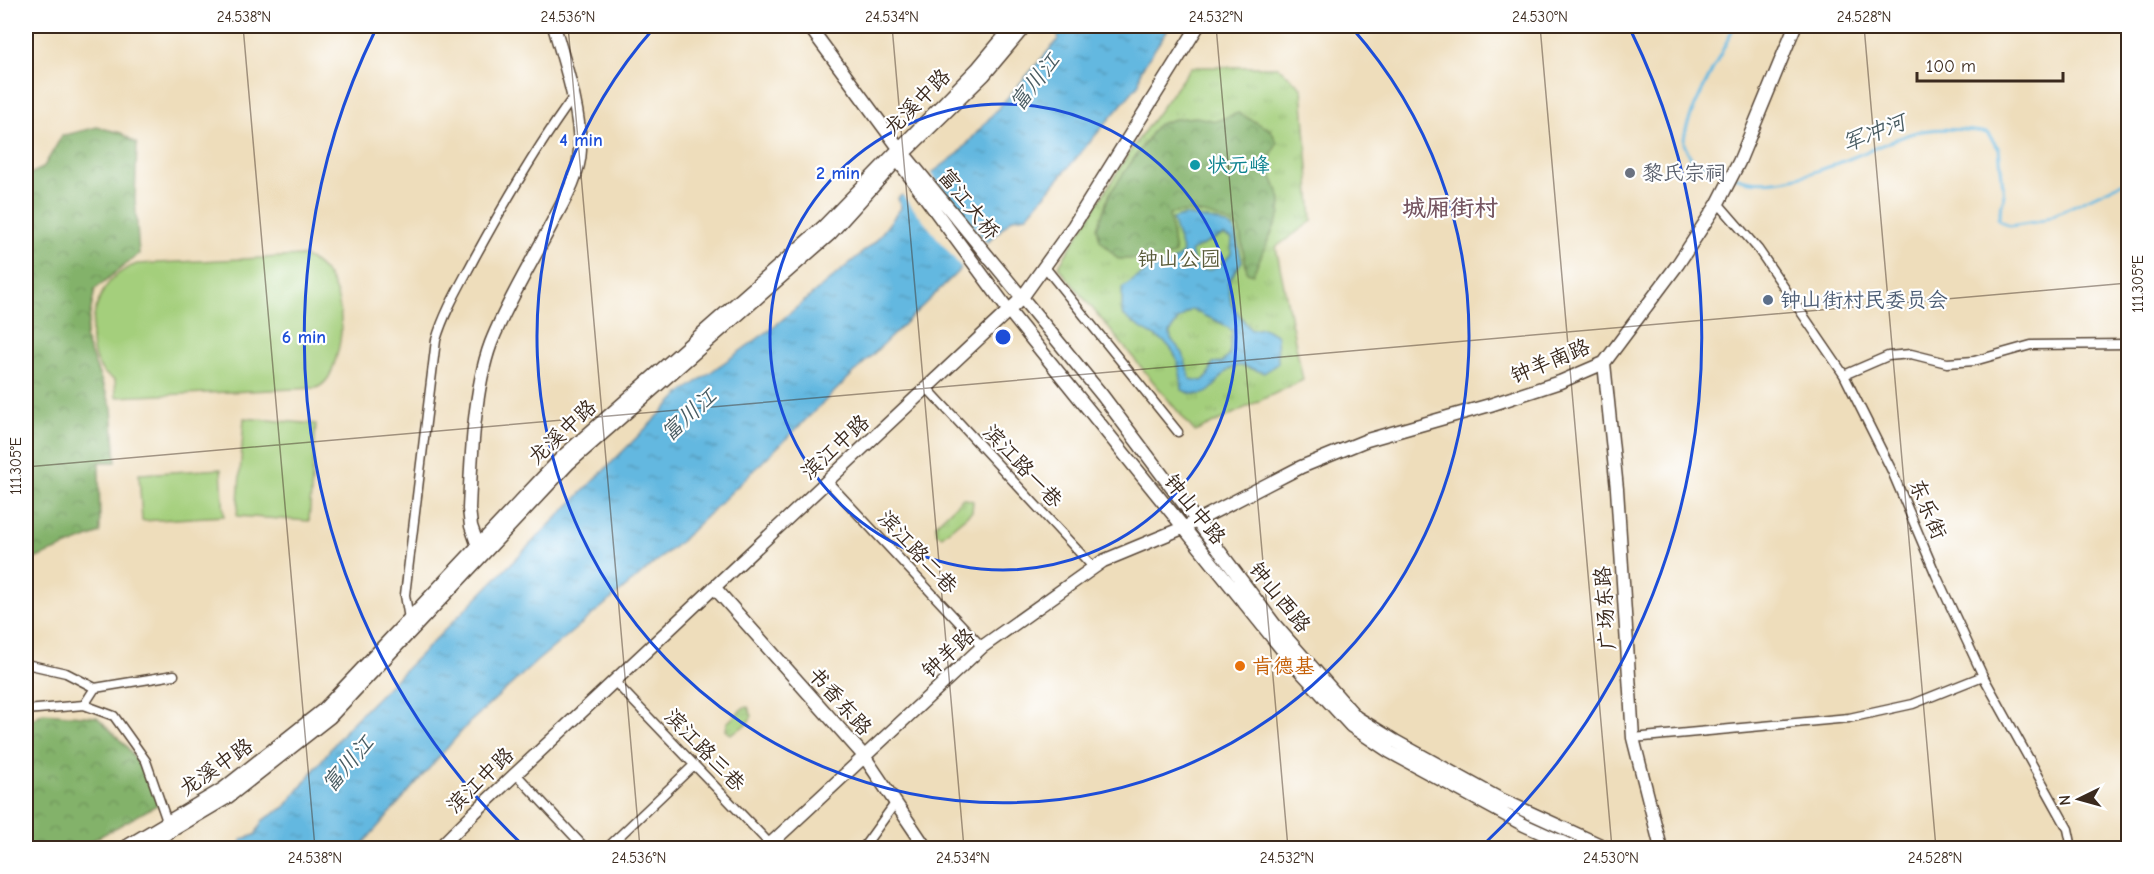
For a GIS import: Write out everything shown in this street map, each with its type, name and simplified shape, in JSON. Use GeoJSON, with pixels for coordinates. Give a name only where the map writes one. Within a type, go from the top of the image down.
{"type":"FeatureCollection","features":[{"type":"Feature","properties":{"kind":"main road"},"geometry":{"type":"LineString","coordinates":[[479,551],[469,509],[482,374],[491,344],[504,315],[566,198],[576,172],[580,151],[572,99],[554,26]]}},
{"type":"Feature","properties":{"kind":"main road"},"geometry":{"type":"LineString","coordinates":[[800,26],[898,154]]}},
{"type":"Feature","properties":{"kind":"main road"},"geometry":{"type":"LineString","coordinates":[[809,26],[898,154]]}},
{"type":"Feature","properties":{"kind":"main road","name":"龙溪中路"},"geometry":{"type":"LineString","coordinates":[[898,154],[977,69],[1013,26]]}},
{"type":"Feature","properties":{"kind":"main road","name":"龙溪中路"},"geometry":{"type":"LineString","coordinates":[[124,849],[228,796],[330,717],[562,456],[823,227],[984,75],[1025,26]]}},
{"type":"Feature","properties":{"kind":"main road","name":"滨江中路"},"geometry":{"type":"LineString","coordinates":[[439,849],[515,773],[1021,299],[1115,161],[1198,26]]}},
{"type":"Feature","properties":{"kind":"main road","name":"钟羊南路"},"geometry":{"type":"LineString","coordinates":[[1190,524],[1301,467],[1366,440],[1490,405],[1560,382],[1604,363],[1678,264],[1718,203],[1739,162],[1795,26]]}},
{"type":"Feature","properties":{"kind":"main road","name":"富江大桥"},"geometry":{"type":"LineString","coordinates":[[898,154],[1002,277]]}},
{"type":"Feature","properties":{"kind":"main road","name":"富江大桥"},"geometry":{"type":"LineString","coordinates":[[898,154],[988,282]]}},
{"type":"Feature","properties":{"kind":"main road","name":"钟山西路"},"geometry":{"type":"LineString","coordinates":[[1002,277],[1102,395],[1190,524],[1275,626],[1356,717],[1500,799],[1606,849]]}},
{"type":"Feature","properties":{"kind":"main road","name":"钟山中路"},"geometry":{"type":"LineString","coordinates":[[988,282],[1190,524],[1292,662],[1351,726],[1390,752],[1524,825],[1575,849]]}},
{"type":"Feature","properties":{"kind":"main road","name":"广场东路"},"geometry":{"type":"LineString","coordinates":[[1604,363],[1617,489],[1633,738],[1661,849]]}},
{"type":"Feature","properties":{"kind":"main road","name":"钟羊路"},"geometry":{"type":"LineString","coordinates":[[768,846],[982,647],[1103,561],[1190,524]]}},
{"type":"Feature","properties":{"kind":"main road","name":"龙溪中路"},"geometry":{"type":"LineString","coordinates":[[142,849],[323,710],[409,619],[479,551]]}},
{"type":"Feature","properties":{"kind":"main road","name":"书香东路"},"geometry":{"type":"LineString","coordinates":[[714,587],[864,756],[926,849]]}},
{"type":"Feature","properties":{"kind":"street"},"geometry":{"type":"LineString","coordinates":[[409,619],[405,595],[436,340],[443,317],[548,131],[572,99]]}},
{"type":"Feature","properties":{"kind":"street","name":"东乐街"},"geometry":{"type":"LineString","coordinates":[[1718,203],[1758,249],[1844,375],[1892,469],[1936,575],[1983,676],[2068,829],[2072,849]]}},
{"type":"Feature","properties":{"kind":"street"},"geometry":{"type":"LineString","coordinates":[[1044,266],[1178,432]]}},
{"type":"Feature","properties":{"kind":"street"},"geometry":{"type":"LineString","coordinates":[[1844,375],[1888,356],[1911,354],[1947,363],[1974,362],[2031,345],[2128,344]]}},
{"type":"Feature","properties":{"kind":"street","name":"滨江路一巷"},"geometry":{"type":"LineString","coordinates":[[927,388],[1094,568]]}},
{"type":"Feature","properties":{"kind":"street","name":"滨江路二巷"},"geometry":{"type":"LineString","coordinates":[[827,481],[982,647]]}},
{"type":"Feature","properties":{"kind":"street"},"geometry":{"type":"LineString","coordinates":[[26,664],[66,673],[95,688],[174,675]]}},
{"type":"Feature","properties":{"kind":"street"},"geometry":{"type":"LineString","coordinates":[[1633,738],[1848,718],[1913,704],[1983,676]]}},
{"type":"Feature","properties":{"kind":"street","name":"滨江路三巷"},"geometry":{"type":"LineString","coordinates":[[614,681],[768,846]]}},
{"type":"Feature","properties":{"kind":"street"},"geometry":{"type":"LineString","coordinates":[[84,705],[95,688]]}},
{"type":"Feature","properties":{"kind":"street"},"geometry":{"type":"LineString","coordinates":[[26,710],[84,705],[114,716],[146,761],[169,827]]}},
{"type":"Feature","properties":{"kind":"street"},"geometry":{"type":"LineString","coordinates":[[607,849],[694,765]]}},
{"type":"Feature","properties":{"kind":"street"},"geometry":{"type":"LineString","coordinates":[[515,773],[585,849]]}},
{"type":"Feature","properties":{"kind":"street"},"geometry":{"type":"LineString","coordinates":[[862,849],[896,802]]}},
{"type":"Feature","properties":{"kind":"green space","name":"钟山公园"},"geometry":{"type":"Polygon","coordinates":[[[1191,67],[1278,67],[1302,88],[1312,221],[1276,247],[1303,380],[1195,432],[1058,267],[1135,144],[1191,67]]]}},
{"type":"Feature","properties":{"kind":"green space"},"geometry":{"type":"Polygon","coordinates":[[[1238,113],[1271,130],[1277,143],[1267,164],[1281,199],[1280,214],[1253,274],[1247,272],[1239,229],[1206,214],[1188,212],[1169,214],[1175,253],[1166,258],[1118,259],[1100,240],[1097,228],[1110,193],[1157,125],[1174,119],[1196,117],[1216,121],[1238,113]]]}},
{"type":"Feature","properties":{"kind":"green space"},"geometry":{"type":"Polygon","coordinates":[[[97,127],[121,133],[137,144],[135,199],[139,254],[95,289],[85,339],[112,408],[116,462],[99,462],[100,533],[34,559],[26,558],[26,176],[43,168],[62,136],[97,127]]]}},
{"type":"Feature","properties":{"kind":"green space"},"geometry":{"type":"Polygon","coordinates":[[[303,256],[326,274],[333,286],[341,314],[336,358],[325,382],[317,388],[116,397],[115,380],[104,372],[96,361],[92,347],[94,316],[105,288],[113,278],[137,264],[303,256]]]}},
{"type":"Feature","properties":{"kind":"green space"},"geometry":{"type":"Polygon","coordinates":[[[244,418],[316,424],[309,521],[237,516],[244,418]]]}},
{"type":"Feature","properties":{"kind":"green space"},"geometry":{"type":"Polygon","coordinates":[[[221,469],[224,516],[142,521],[139,474],[221,469]]]}},
{"type":"Feature","properties":{"kind":"green space"},"geometry":{"type":"Polygon","coordinates":[[[963,498],[973,501],[972,511],[942,536],[937,534],[936,524],[963,498]]]}},
{"type":"Feature","properties":{"kind":"green space"},"geometry":{"type":"Polygon","coordinates":[[[748,707],[752,716],[746,725],[731,734],[726,731],[727,723],[743,708],[748,707]]]}},
{"type":"Feature","properties":{"kind":"green space"},"geometry":{"type":"Polygon","coordinates":[[[43,713],[97,717],[127,747],[164,801],[79,848],[29,848],[26,844],[26,723],[43,713]]]}},
{"type":"Feature","properties":{"kind":"water","name":"富川江"},"geometry":{"type":"Polygon","coordinates":[[[1061,26],[1170,26],[1141,70],[1139,84],[1027,216],[1013,218],[681,541],[537,661],[469,723],[359,848],[239,848],[242,839],[255,835],[263,820],[285,807],[347,728],[680,394],[771,329],[875,242],[901,208],[898,198],[959,153],[1057,41],[1061,26]]]}},
{"type":"Feature","properties":{"kind":"water"},"geometry":{"type":"Polygon","coordinates":[[[1185,215],[1218,221],[1234,229],[1242,261],[1228,282],[1231,304],[1251,330],[1263,328],[1277,335],[1278,363],[1264,373],[1237,366],[1230,369],[1209,391],[1203,394],[1182,390],[1176,357],[1170,348],[1122,314],[1122,288],[1150,269],[1173,261],[1183,253],[1172,219],[1185,215]],[[1223,235],[1191,251],[1197,266],[1202,269],[1214,269],[1231,254],[1232,239],[1223,235]],[[1192,309],[1177,321],[1170,333],[1171,339],[1183,353],[1190,379],[1202,381],[1208,376],[1213,363],[1222,362],[1229,356],[1232,331],[1192,309]]]}},
{"type":"Feature","properties":{"kind":"pier"},"geometry":{"type":"Polygon","coordinates":[[[929,171],[989,246],[964,271],[900,192],[929,171]]]}},
{"type":"Feature","properties":{"kind":"waterway","name":"军冲河"},"geometry":{"type":"LineString","coordinates":[[1729,175],[1692,160],[1684,143],[1685,133],[1696,103],[1734,26]]}},
{"type":"Feature","properties":{"kind":"waterway","name":"军冲河"},"geometry":{"type":"LineString","coordinates":[[1735,177],[1755,182],[1800,176],[1910,134],[1948,129],[1987,133],[1999,149],[2004,197],[1998,219],[2010,226],[2041,221],[2128,180]]}},
{"type":"Feature","properties":{"kind":"place","name":"状元峰"},"geometry":{"type":"Point","coordinates":[1195,165]}},
{"type":"Feature","properties":{"kind":"place","name":"黎氏宗祠"},"geometry":{"type":"Point","coordinates":[1630,173]}},
{"type":"Feature","properties":{"kind":"place","name":"钟山街村民委员会"},"geometry":{"type":"Point","coordinates":[1768,300]}},
{"type":"Feature","properties":{"kind":"place","name":"肯德基"},"geometry":{"type":"Point","coordinates":[1240,666]}},
{"type":"Feature","properties":{"kind":"district","name":"城厢街村"},"geometry":{"type":"Point","coordinates":[1450,208]}}]}
